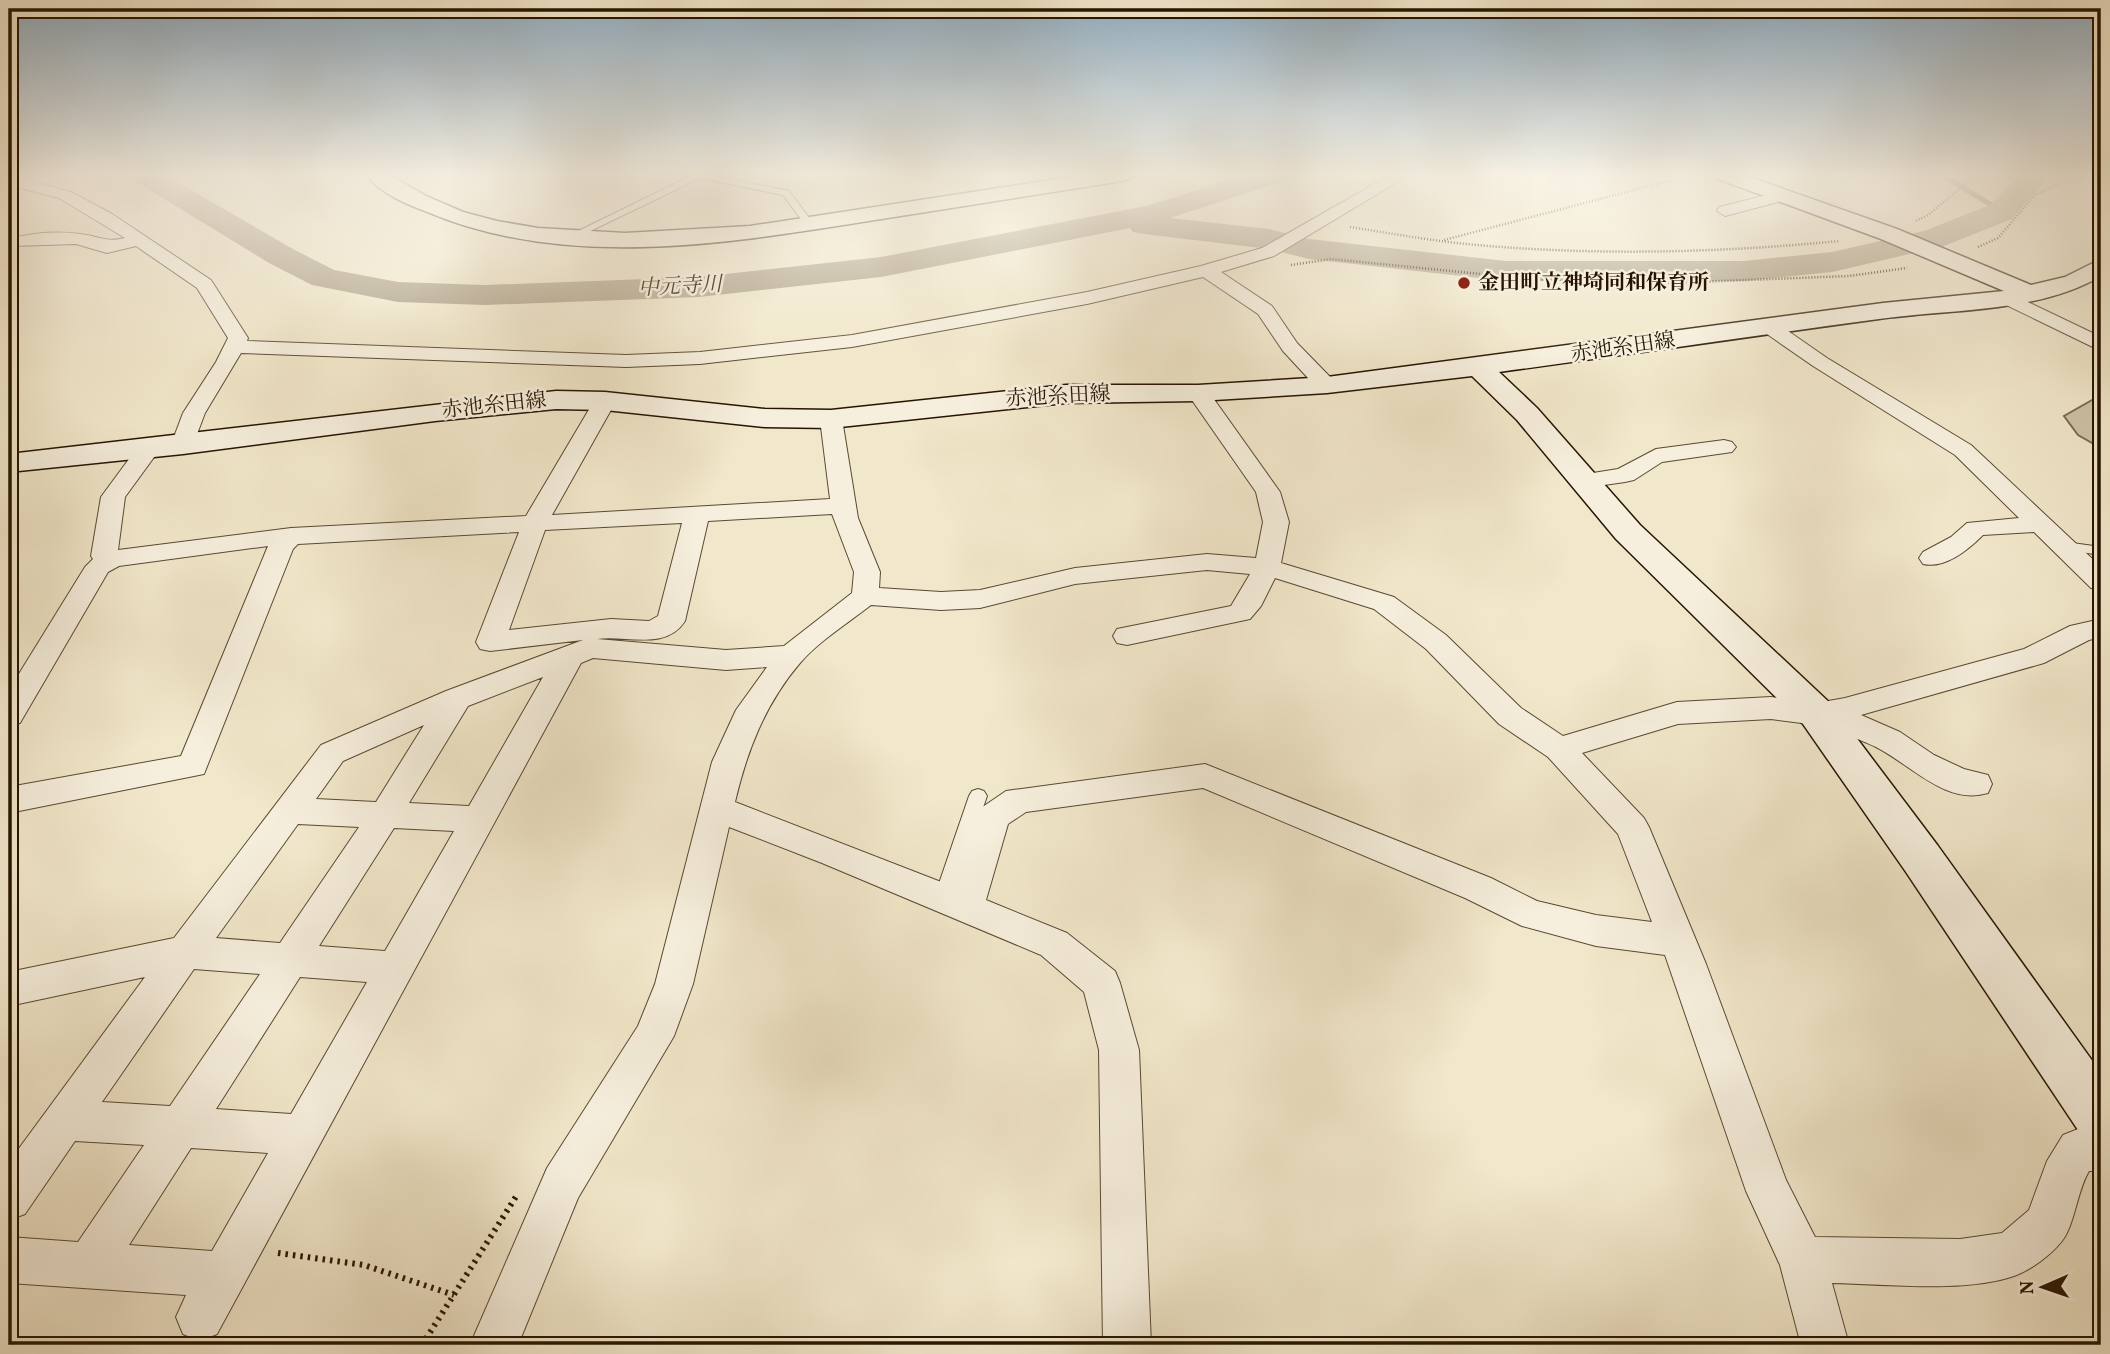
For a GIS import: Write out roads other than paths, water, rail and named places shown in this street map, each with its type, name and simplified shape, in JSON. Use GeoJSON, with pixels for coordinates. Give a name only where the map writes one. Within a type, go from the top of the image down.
{"type":"FeatureCollection","features":[{"type":"Feature","properties":{"kind":"street"},"geometry":{"type":"LineString","coordinates":[[137,238],[204,284],[238,338],[227,362],[194,413],[183,445]]}},
{"type":"Feature","properties":{"kind":"street"},"geometry":{"type":"LineString","coordinates":[[662,238],[701,238]]}},
{"type":"Feature","properties":{"kind":"street"},"geometry":{"type":"LineString","coordinates":[[234,347],[626,361],[700,358],[784,350],[940,326],[1087,299],[1206,271],[1273,259],[1301,238]]}},
{"type":"Feature","properties":{"kind":"street"},"geometry":{"type":"LineString","coordinates":[[1899,238],[1947,258],[2101,345]]}},
{"type":"Feature","properties":{"kind":"street"},"geometry":{"type":"LineString","coordinates":[[18,242],[84,239],[97,241],[107,248],[140,240]]}},
{"type":"Feature","properties":{"kind":"street","name":"赤池糸田線"},"geometry":{"type":"LineString","coordinates":[[9,463],[556,400],[606,401],[715,415],[831,419],[1031,397],[1198,393],[1327,385],[1883,311],[2018,296],[2073,282],[2101,266]]}},
{"type":"Feature","properties":{"kind":"street"},"geometry":{"type":"LineString","coordinates":[[1206,271],[1265,310],[1290,347],[1327,385]]}},
{"type":"Feature","properties":{"kind":"street"},"geometry":{"type":"LineString","coordinates":[[1771,328],[1820,362],[1963,450],[2101,582]]}},
{"type":"Feature","properties":{"kind":"street"},"geometry":{"type":"LineString","coordinates":[[1478,367],[1527,414],[1628,532],[1826,713],[2100,1121],[2062,1176],[2047,1224],[2012,1254],[1961,1262],[1802,1261]]}},
{"type":"Feature","properties":{"kind":"street"},"geometry":{"type":"LineString","coordinates":[[1128,636],[1240,613],[1247,607],[1267,567],[1276,523],[1268,492],[1198,393]]}},
{"type":"Feature","properties":{"kind":"street"},"geometry":{"type":"LineString","coordinates":[[606,401],[536,522],[490,642],[611,628],[654,631],[671,621],[697,513]]}},
{"type":"Feature","properties":{"kind":"street"},"geometry":{"type":"LineString","coordinates":[[831,419],[845,519],[867,572],[865,596]]}},
{"type":"Feature","properties":{"kind":"street"},"geometry":{"type":"LineString","coordinates":[[1583,481],[1625,475],[1656,456],[1724,447]]}},
{"type":"Feature","properties":{"kind":"street"},"geometry":{"type":"LineString","coordinates":[[112,559],[104,556],[113,497],[148,449]]}},
{"type":"Feature","properties":{"kind":"street"},"geometry":{"type":"LineString","coordinates":[[9,715],[98,567],[112,559],[290,536],[843,506]]}},
{"type":"Feature","properties":{"kind":"street"},"geometry":{"type":"LineString","coordinates":[[1932,558],[1960,543],[1976,528],[2043,524]]}},
{"type":"Feature","properties":{"kind":"street"},"geometry":{"type":"LineString","coordinates":[[9,800],[193,766],[281,547],[290,536]]}},
{"type":"Feature","properties":{"kind":"street"},"geometry":{"type":"LineString","coordinates":[[494,1345],[562,1183],[654,1036],[674,984],[728,762],[751,710],[791,655],[865,596],[941,601],[980,599],[1075,576],[1207,562],[1267,567],[1384,603],[1436,642],[1510,716],[1559,749],[1632,827],[1678,940],[1768,1191],[1802,1261],[1825,1345]]}},
{"type":"Feature","properties":{"kind":"street"},"geometry":{"type":"LineString","coordinates":[[1559,749],[1676,713],[1771,708],[1826,713],[2034,656],[2080,633],[2101,628]]}},
{"type":"Feature","properties":{"kind":"street"},"geometry":{"type":"LineString","coordinates":[[9,1198],[332,753],[457,698],[592,648],[726,660],[791,655]]}},
{"type":"Feature","properties":{"kind":"street"},"geometry":{"type":"LineString","coordinates":[[200,1317],[569,657]]}},
{"type":"Feature","properties":{"kind":"street"},"geometry":{"type":"LineString","coordinates":[[90,1265],[385,815],[457,698]]}},
{"type":"Feature","properties":{"kind":"street"},"geometry":{"type":"LineString","coordinates":[[1826,713],[1889,740],[1923,763],[1957,779],[1976,784]]}},
{"type":"Feature","properties":{"kind":"street"},"geometry":{"type":"LineString","coordinates":[[954,903],[993,817],[1018,800],[1205,776],[1466,883],[1518,909],[1573,925],[1640,938],[1678,940]]}},
{"type":"Feature","properties":{"kind":"street"},"geometry":{"type":"LineString","coordinates":[[716,809],[834,853],[1054,944],[1101,983],[1119,1050],[1127,1345]]}},
{"type":"Feature","properties":{"kind":"street"},"geometry":{"type":"LineString","coordinates":[[290,811],[480,819]]}},
{"type":"Feature","properties":{"kind":"street"},"geometry":{"type":"LineString","coordinates":[[9,989],[185,952],[396,968]]}},
{"type":"Feature","properties":{"kind":"street"},"geometry":{"type":"LineString","coordinates":[[65,1120],[303,1135]]}},
{"type":"Feature","properties":{"kind":"street"},"geometry":{"type":"LineString","coordinates":[[9,1260],[90,1265],[232,1261]]}},
{"type":"Feature","properties":{"kind":"lane"},"geometry":{"type":"LineString","coordinates":[[2065,546],[2101,551]]}},
{"type":"Feature","properties":{"kind":"lane"},"geometry":{"type":"LineString","coordinates":[[954,903],[978,796]]}},
{"type":"Feature","properties":{"kind":"waterway","name":"中元寺川"},"geometry":{"type":"LineString","coordinates":[[251,238],[324,278],[398,292],[485,295],[699,287],[881,267],[1033,238]]}},
{"type":"Feature","properties":{"kind":"waterway"},"geometry":{"type":"LineString","coordinates":[[1262,238],[1309,249],[1506,271],[1568,273],[1744,271],[1832,262],[1935,238]]}},
{"type":"Feature","properties":{"kind":"place","name":"金田町立神埼同和保育所"},"geometry":{"type":"Point","coordinates":[1464,283]}}]}
